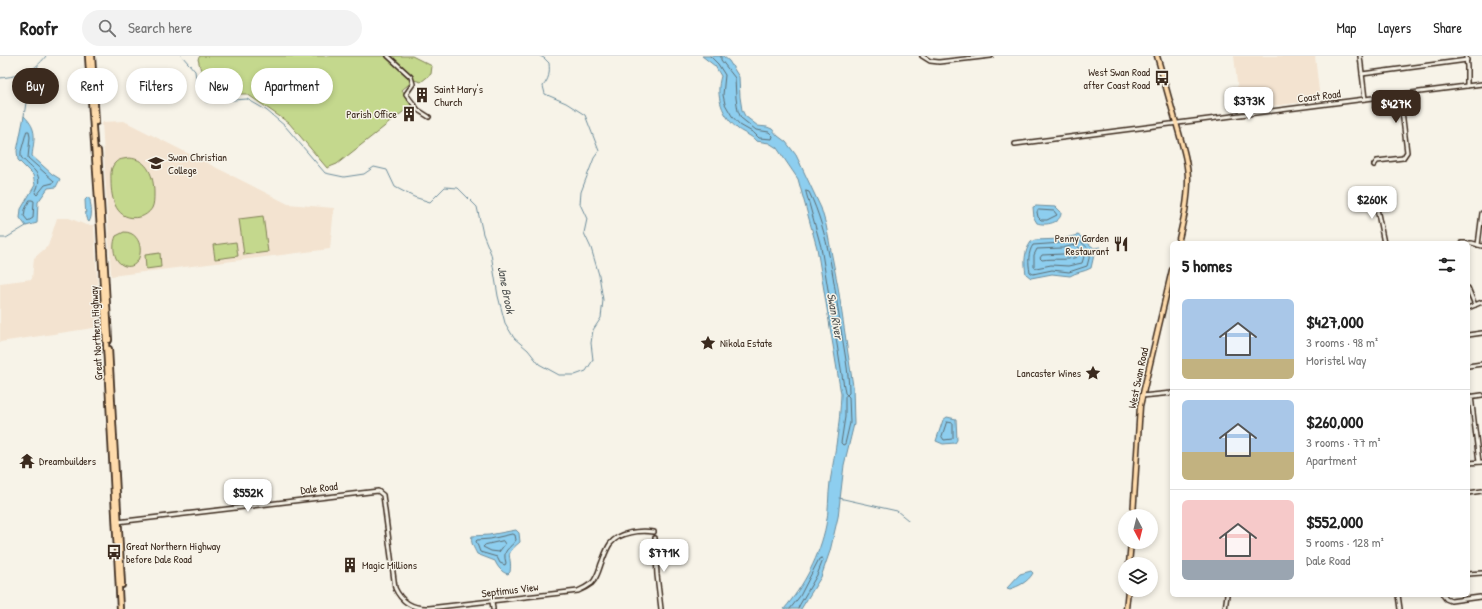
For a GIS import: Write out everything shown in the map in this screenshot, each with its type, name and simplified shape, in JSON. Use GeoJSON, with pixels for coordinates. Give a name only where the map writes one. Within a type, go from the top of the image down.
{"type":"FeatureCollection","features":[{"type":"Feature","properties":{"kind":"highway","name":"Great Northern Highway"},"geometry":{"type":"LineString","coordinates":[[88,56],[123,609]]}},
{"type":"Feature","properties":{"kind":"highway","name":"Great Northern Highway"},"geometry":{"type":"LineString","coordinates":[[92,56],[103,227],[120,609]]}},
{"type":"Feature","properties":{"kind":"main road"},"geometry":{"type":"LineString","coordinates":[[1157,56],[1184,152],[1188,179],[1185,216],[1179,241]]}},
{"type":"Feature","properties":{"kind":"main road","name":"West Swan Road"},"geometry":{"type":"LineString","coordinates":[[1133,509],[1140,406],[1170,278]]}},
{"type":"Feature","properties":{"kind":"main road"},"geometry":{"type":"LineString","coordinates":[[1126,609],[1127,597]]}},
{"type":"Feature","properties":{"kind":"street"},"geometry":{"type":"LineString","coordinates":[[388,56],[411,78],[412,86],[406,94],[418,110],[429,117]]}},
{"type":"Feature","properties":{"kind":"street"},"geometry":{"type":"LineString","coordinates":[[922,56],[930,62],[991,56]]}},
{"type":"Feature","properties":{"kind":"street"},"geometry":{"type":"LineString","coordinates":[[1360,56],[1365,99]]}},
{"type":"Feature","properties":{"kind":"street"},"geometry":{"type":"LineString","coordinates":[[1362,74],[1466,58],[1467,86]]}},
{"type":"Feature","properties":{"kind":"street","name":"Coast Road"},"geometry":{"type":"LineString","coordinates":[[1015,144],[1482,84]]}},
{"type":"Feature","properties":{"kind":"street"},"geometry":{"type":"LineString","coordinates":[[1374,165],[1377,161],[1403,158],[1408,152],[1400,95]]}},
{"type":"Feature","properties":{"kind":"street"},"geometry":{"type":"LineString","coordinates":[[1374,194],[1384,241]]}},
{"type":"Feature","properties":{"kind":"street"},"geometry":{"type":"LineString","coordinates":[[1470,244],[1480,245],[1482,212]]}},
{"type":"Feature","properties":{"kind":"street"},"geometry":{"type":"LineString","coordinates":[[1470,293],[1475,305]]}},
{"type":"Feature","properties":{"kind":"street"},"geometry":{"type":"LineString","coordinates":[[1470,307],[1482,302]]}},
{"type":"Feature","properties":{"kind":"street"},"geometry":{"type":"LineString","coordinates":[[1470,335],[1482,334]]}},
{"type":"Feature","properties":{"kind":"street"},"geometry":{"type":"LineString","coordinates":[[1470,366],[1482,364]]}},
{"type":"Feature","properties":{"kind":"street"},"geometry":{"type":"LineString","coordinates":[[1142,396],[1170,393]]}},
{"type":"Feature","properties":{"kind":"street"},"geometry":{"type":"LineString","coordinates":[[1470,396],[1482,395]]}},
{"type":"Feature","properties":{"kind":"street"},"geometry":{"type":"LineString","coordinates":[[1470,402],[1481,462],[1470,463]]}},
{"type":"Feature","properties":{"kind":"street","name":"Dale Road"},"geometry":{"type":"LineString","coordinates":[[117,522],[376,490],[382,493]]}},
{"type":"Feature","properties":{"kind":"street"},"geometry":{"type":"LineString","coordinates":[[1470,493],[1482,491]]}},
{"type":"Feature","properties":{"kind":"street","name":"Septimus View"},"geometry":{"type":"LineString","coordinates":[[382,493],[393,580],[398,595],[404,601],[419,608],[578,591],[592,583],[596,577],[606,551],[615,539],[624,534],[633,532],[654,532]]}},
{"type":"Feature","properties":{"kind":"street"},"geometry":{"type":"LineString","coordinates":[[656,538],[656,568],[661,609]]}},
{"type":"Feature","properties":{"kind":"street"},"geometry":{"type":"LineString","coordinates":[[1470,574],[1482,573]]}},
{"type":"Feature","properties":{"kind":"street"},"geometry":{"type":"LineString","coordinates":[[1225,609],[1227,597]]}},
{"type":"Feature","properties":{"kind":"street"},"geometry":{"type":"LineString","coordinates":[[1398,597],[1400,609]]}},
{"type":"Feature","properties":{"kind":"street"},"geometry":{"type":"LineString","coordinates":[[1444,597],[1451,601],[1467,597],[1480,597]]}},
{"type":"Feature","properties":{"kind":"street"},"geometry":{"type":"LineString","coordinates":[[492,601],[493,609]]}},
{"type":"Feature","properties":{"kind":"shaded area"},"geometry":{"type":"Polygon","coordinates":[[[1234,56],[1315,56],[1320,100],[1240,110],[1234,56]]]}},
{"type":"Feature","properties":{"kind":"shaded area","name":"Swan Christian College"},"geometry":{"type":"Polygon","coordinates":[[[124,121],[288,204],[334,208],[330,249],[111,276],[102,122],[124,121]]]}},
{"type":"Feature","properties":{"kind":"shaded area"},"geometry":{"type":"Polygon","coordinates":[[[57,218],[69,218],[86,225],[94,225],[100,327],[0,342],[0,283],[32,279],[34,258],[48,246],[57,218]]]}},
{"type":"Feature","properties":{"kind":"green space"},"geometry":{"type":"Polygon","coordinates":[[[200,56],[412,56],[432,66],[431,74],[421,82],[414,80],[402,90],[413,104],[337,164],[327,168],[289,123],[261,104],[333,104],[333,68],[251,68],[251,97],[247,94],[243,94],[243,68],[200,68],[198,59],[200,56]]]}},
{"type":"Feature","properties":{"kind":"green space"},"geometry":{"type":"Polygon","coordinates":[[[121,159],[136,159],[145,165],[149,170],[154,187],[154,201],[151,210],[145,215],[132,218],[120,213],[116,208],[111,188],[112,167],[121,159]]]}},
{"type":"Feature","properties":{"kind":"green space"},"geometry":{"type":"Polygon","coordinates":[[[263,216],[268,252],[244,255],[239,219],[263,216]]]}},
{"type":"Feature","properties":{"kind":"green space"},"geometry":{"type":"Polygon","coordinates":[[[124,232],[137,238],[139,244],[139,257],[136,263],[131,266],[121,264],[114,253],[116,236],[124,232]]]}},
{"type":"Feature","properties":{"kind":"green space"},"geometry":{"type":"Polygon","coordinates":[[[236,242],[238,256],[215,259],[213,245],[236,242]]]}},
{"type":"Feature","properties":{"kind":"green space"},"geometry":{"type":"Polygon","coordinates":[[[160,253],[161,267],[146,269],[145,255],[160,253]]]}},
{"type":"Feature","properties":{"kind":"water","name":"Swan River"},"geometry":{"type":"Polygon","coordinates":[[[702,56],[723,56],[729,61],[739,77],[742,110],[745,116],[758,126],[772,129],[786,142],[796,155],[821,208],[826,225],[838,287],[853,386],[854,424],[844,465],[838,517],[830,551],[821,577],[801,609],[784,609],[810,570],[820,548],[827,520],[829,487],[838,427],[841,394],[817,248],[798,179],[777,148],[769,143],[756,141],[732,124],[721,105],[719,83],[721,76],[715,66],[702,56]]]}},
{"type":"Feature","properties":{"kind":"water"},"geometry":{"type":"Polygon","coordinates":[[[24,116],[31,126],[34,134],[32,156],[52,174],[60,179],[56,187],[48,188],[38,202],[37,223],[26,226],[20,218],[21,209],[35,185],[33,175],[18,160],[17,151],[24,116]]]}},
{"type":"Feature","properties":{"kind":"water"},"geometry":{"type":"Polygon","coordinates":[[[88,197],[90,200],[91,211],[89,222],[86,218],[85,200],[88,197]]]}},
{"type":"Feature","properties":{"kind":"water"},"geometry":{"type":"Polygon","coordinates":[[[1033,207],[1056,207],[1061,212],[1061,216],[1052,223],[1037,223],[1034,218],[1033,207]]]}},
{"type":"Feature","properties":{"kind":"water"},"geometry":{"type":"Polygon","coordinates":[[[1078,235],[1094,248],[1100,247],[1100,251],[1094,255],[1091,268],[1070,276],[1052,274],[1031,278],[1026,274],[1025,257],[1031,242],[1035,240],[1062,239],[1078,235]]]}},
{"type":"Feature","properties":{"kind":"water"},"geometry":{"type":"Polygon","coordinates":[[[947,417],[956,419],[957,440],[955,443],[943,444],[936,441],[943,420],[947,417]]]}},
{"type":"Feature","properties":{"kind":"water"},"geometry":{"type":"Polygon","coordinates":[[[516,530],[519,533],[520,542],[511,550],[509,556],[511,566],[508,574],[500,569],[495,561],[477,554],[473,545],[472,536],[489,535],[516,530]]]}},
{"type":"Feature","properties":{"kind":"water"},"geometry":{"type":"Polygon","coordinates":[[[1031,571],[1033,573],[1026,581],[1013,588],[1007,588],[1020,574],[1031,571]]]}},
{"type":"Feature","properties":{"kind":"waterway","name":"Jane Brook"},"geometry":{"type":"LineString","coordinates":[[0,78],[26,72],[37,66],[46,56]]}},
{"type":"Feature","properties":{"kind":"waterway","name":"Jane Brook"},"geometry":{"type":"LineString","coordinates":[[182,56],[195,71],[197,86],[206,102],[247,99],[266,110],[285,126],[325,173],[344,177],[364,174],[374,167],[387,170],[395,187],[414,197],[430,202],[445,187],[458,188],[477,207],[483,234],[491,254],[498,296],[505,323],[514,338],[528,350],[539,364],[559,375],[575,375],[586,371],[593,360],[591,343],[593,330],[601,318],[603,300],[599,275],[591,248],[584,233],[587,219],[580,204],[581,192],[594,158],[599,151],[585,115],[566,103],[545,94],[543,86],[549,76],[549,63],[540,56]]}},
{"type":"Feature","properties":{"kind":"waterway"},"geometry":{"type":"LineString","coordinates":[[24,116],[28,89],[38,66]]}},
{"type":"Feature","properties":{"kind":"waterway"},"geometry":{"type":"LineString","coordinates":[[0,238],[6,238],[26,226]]}},
{"type":"Feature","properties":{"kind":"waterway"},"geometry":{"type":"LineString","coordinates":[[839,498],[897,511],[908,520]]}},
{"type":"Feature","properties":{"kind":"place","name":"West Swan Road after Coast Road"},"geometry":{"type":"Point","coordinates":[1162,78]}},
{"type":"Feature","properties":{"kind":"place","name":"Saint Mary's Church"},"geometry":{"type":"Point","coordinates":[422,95]}},
{"type":"Feature","properties":{"kind":"place","name":"Parish Office"},"geometry":{"type":"Point","coordinates":[409,114]}},
{"type":"Feature","properties":{"kind":"place","name":"Swan Christian College"},"geometry":{"type":"Point","coordinates":[156,163]}},
{"type":"Feature","properties":{"kind":"place","name":"Penny Garden Restaurant"},"geometry":{"type":"Point","coordinates":[1121,244]}},
{"type":"Feature","properties":{"kind":"place","name":"Nikola Estate"},"geometry":{"type":"Point","coordinates":[708,343]}},
{"type":"Feature","properties":{"kind":"place","name":"Lancaster Wines"},"geometry":{"type":"Point","coordinates":[1093,373]}},
{"type":"Feature","properties":{"kind":"place","name":"Dreambuilders"},"geometry":{"type":"Point","coordinates":[27,461]}},
{"type":"Feature","properties":{"kind":"place","name":"Great Northern Highway before Dale Road"},"geometry":{"type":"Point","coordinates":[114,552]}},
{"type":"Feature","properties":{"kind":"place","name":"Magic Millions"},"geometry":{"type":"Point","coordinates":[350,565]}}]}
